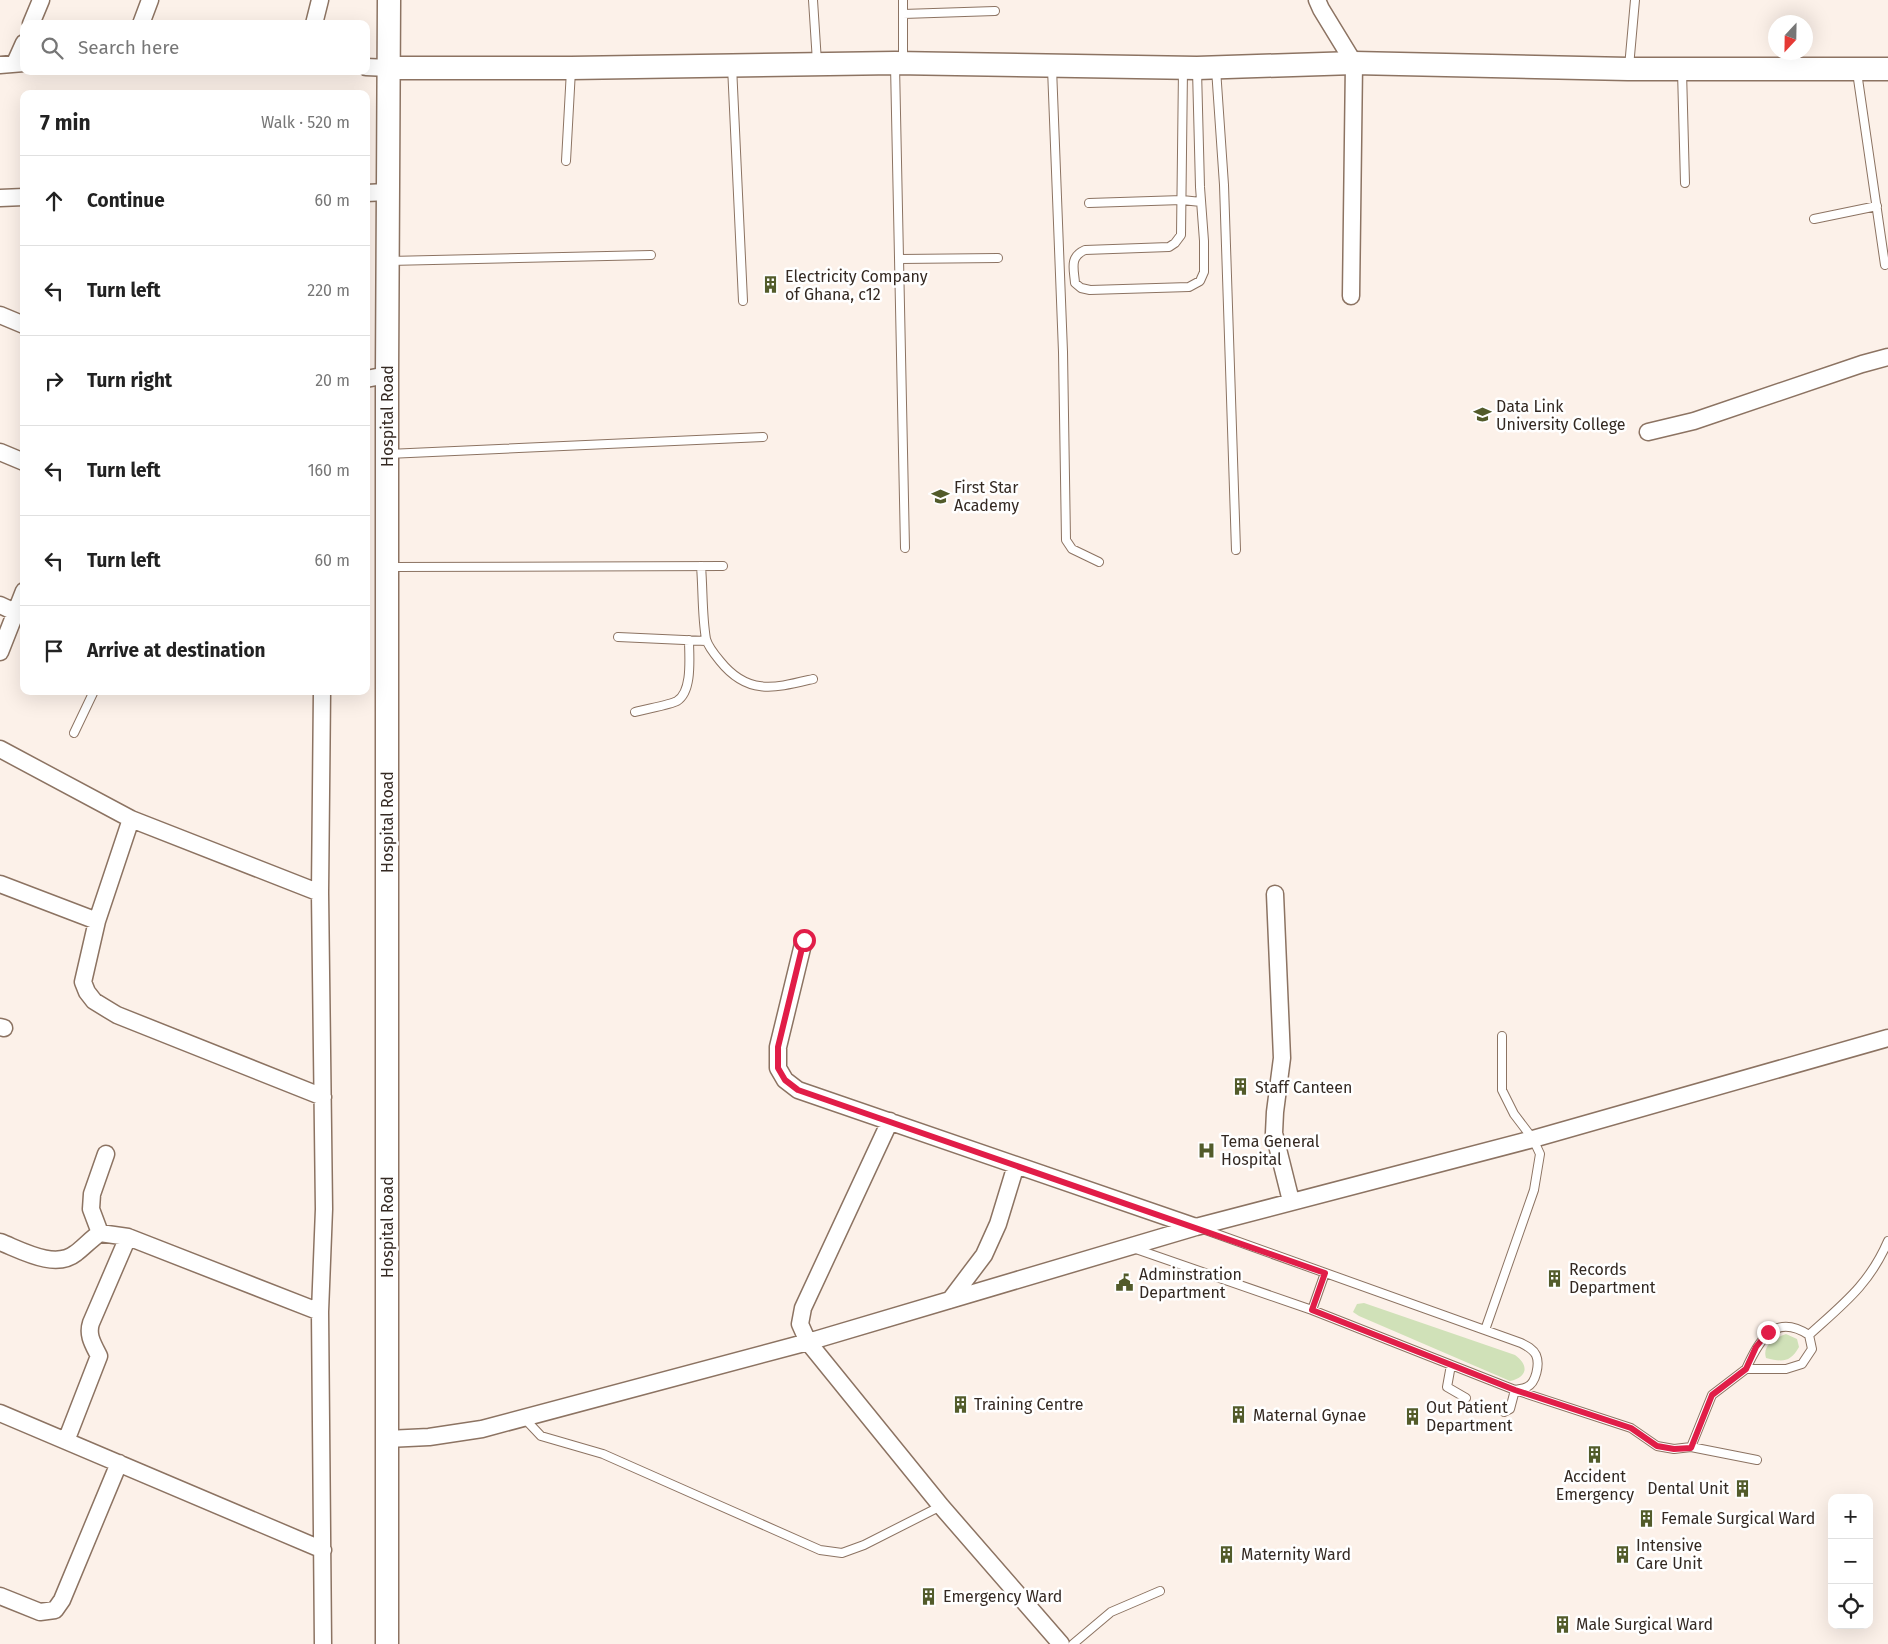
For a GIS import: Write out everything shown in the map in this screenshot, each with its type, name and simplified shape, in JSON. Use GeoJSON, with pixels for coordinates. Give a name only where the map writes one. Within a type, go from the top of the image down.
{"type":"FeatureCollection","features":[{"type":"Feature","properties":{"kind":"main road","name":"Hospital Road"},"geometry":{"type":"LineString","coordinates":[[387,1644],[387,454],[376,377],[387,261],[377,193],[389,68],[389,0]]}},
{"type":"Feature","properties":{"kind":"main road"},"geometry":{"type":"LineString","coordinates":[[389,68],[571,68],[732,64],[899,63],[1198,68],[1354,63],[1628,69],[1888,69]]}},
{"type":"Feature","properties":{"kind":"street"},"geometry":{"type":"LineString","coordinates":[[34,20],[41,0]]}},
{"type":"Feature","properties":{"kind":"street"},"geometry":{"type":"LineString","coordinates":[[142,20],[150,0]]}},
{"type":"Feature","properties":{"kind":"street"},"geometry":{"type":"LineString","coordinates":[[315,20],[320,0]]}},
{"type":"Feature","properties":{"kind":"street"},"geometry":{"type":"LineString","coordinates":[[1317,0],[1320,9],[1354,63],[1351,296]]}},
{"type":"Feature","properties":{"kind":"street"},"geometry":{"type":"LineString","coordinates":[[13,64],[20,50]]}},
{"type":"Feature","properties":{"kind":"street"},"geometry":{"type":"LineString","coordinates":[[370,67],[389,68]]}},
{"type":"Feature","properties":{"kind":"street"},"geometry":{"type":"LineString","coordinates":[[0,198],[20,197]]}},
{"type":"Feature","properties":{"kind":"street"},"geometry":{"type":"LineString","coordinates":[[0,315],[20,324]]}},
{"type":"Feature","properties":{"kind":"street"},"geometry":{"type":"LineString","coordinates":[[1648,432],[1694,421],[1888,357]]}},
{"type":"Feature","properties":{"kind":"street"},"geometry":{"type":"LineString","coordinates":[[0,452],[20,460]]}},
{"type":"Feature","properties":{"kind":"street"},"geometry":{"type":"LineString","coordinates":[[0,605],[19,613],[0,652]]}},
{"type":"Feature","properties":{"kind":"street"},"geometry":{"type":"LineString","coordinates":[[322,695],[320,893],[324,1209],[320,1312],[323,1644]]}},
{"type":"Feature","properties":{"kind":"street"},"geometry":{"type":"LineString","coordinates":[[0,748],[131,819],[320,893]]}},
{"type":"Feature","properties":{"kind":"street"},"geometry":{"type":"LineString","coordinates":[[131,819],[96,920],[83,982],[87,992],[94,1001],[117,1015],[323,1097]]}},
{"type":"Feature","properties":{"kind":"street"},"geometry":{"type":"LineString","coordinates":[[0,884],[96,920]]}},
{"type":"Feature","properties":{"kind":"street"},"geometry":{"type":"LineString","coordinates":[[1276,894],[1282,1058],[1274,1133],[1291,1201]]}},
{"type":"Feature","properties":{"kind":"street"},"geometry":{"type":"LineString","coordinates":[[804,940],[778,1047],[778,1068],[785,1080],[798,1090],[1196,1227]]}},
{"type":"Feature","properties":{"kind":"street"},"geometry":{"type":"LineString","coordinates":[[387,1440],[429,1437],[482,1428],[808,1342],[1196,1227],[1533,1138],[1888,1038]]}},
{"type":"Feature","properties":{"kind":"street"},"geometry":{"type":"LineString","coordinates":[[890,1121],[803,1308],[800,1324],[808,1342],[941,1506],[1061,1644]]}},
{"type":"Feature","properties":{"kind":"street"},"geometry":{"type":"LineString","coordinates":[[100,1232],[91,1209],[92,1194],[106,1154]]}},
{"type":"Feature","properties":{"kind":"street"},"geometry":{"type":"LineString","coordinates":[[950,1300],[984,1255],[998,1224],[1016,1165]]}},
{"type":"Feature","properties":{"kind":"street"},"geometry":{"type":"LineString","coordinates":[[0,1242],[49,1260],[62,1259],[74,1255],[100,1232],[128,1237],[320,1312]]}},
{"type":"Feature","properties":{"kind":"street"},"geometry":{"type":"LineString","coordinates":[[66,1441],[99,1356],[90,1337],[91,1323],[128,1237]]}},
{"type":"Feature","properties":{"kind":"street"},"geometry":{"type":"LineString","coordinates":[[0,1413],[323,1550]]}},
{"type":"Feature","properties":{"kind":"street"},"geometry":{"type":"LineString","coordinates":[[0,1596],[40,1612],[55,1610],[62,1600],[120,1463]]}},
{"type":"Feature","properties":{"kind":"lane"},"geometry":{"type":"LineString","coordinates":[[813,0],[817,64]]}},
{"type":"Feature","properties":{"kind":"lane"},"geometry":{"type":"LineString","coordinates":[[903,0],[899,63],[905,548]]}},
{"type":"Feature","properties":{"kind":"lane"},"geometry":{"type":"LineString","coordinates":[[1628,69],[1635,0]]}},
{"type":"Feature","properties":{"kind":"lane"},"geometry":{"type":"LineString","coordinates":[[903,14],[995,11]]}},
{"type":"Feature","properties":{"kind":"lane"},"geometry":{"type":"LineString","coordinates":[[732,64],[743,301]]}},
{"type":"Feature","properties":{"kind":"lane"},"geometry":{"type":"LineString","coordinates":[[1052,66],[1063,352],[1066,540],[1072,549],[1099,562]]}},
{"type":"Feature","properties":{"kind":"lane"},"geometry":{"type":"LineString","coordinates":[[566,161],[571,68]]}},
{"type":"Feature","properties":{"kind":"lane"},"geometry":{"type":"LineString","coordinates":[[1198,68],[1204,241],[1204,272],[1200,281],[1189,287],[1090,290],[1081,288],[1075,283],[1074,260],[1078,253],[1085,250],[1169,247],[1175,243],[1180,235],[1182,200],[1198,68]]}},
{"type":"Feature","properties":{"kind":"lane"},"geometry":{"type":"LineString","coordinates":[[1198,68],[1224,184],[1236,550]]}},
{"type":"Feature","properties":{"kind":"lane"},"geometry":{"type":"LineString","coordinates":[[1682,69],[1685,183]]}},
{"type":"Feature","properties":{"kind":"lane"},"geometry":{"type":"LineString","coordinates":[[1857,69],[1885,265]]}},
{"type":"Feature","properties":{"kind":"lane"},"geometry":{"type":"LineString","coordinates":[[1089,203],[1182,200],[1202,202]]}},
{"type":"Feature","properties":{"kind":"lane"},"geometry":{"type":"LineString","coordinates":[[1814,220],[1877,206]]}},
{"type":"Feature","properties":{"kind":"lane"},"geometry":{"type":"LineString","coordinates":[[387,261],[651,255]]}},
{"type":"Feature","properties":{"kind":"lane"},"geometry":{"type":"LineString","coordinates":[[900,259],[998,258]]}},
{"type":"Feature","properties":{"kind":"lane"},"geometry":{"type":"LineString","coordinates":[[387,454],[763,437]]}},
{"type":"Feature","properties":{"kind":"lane"},"geometry":{"type":"LineString","coordinates":[[701,566],[706,641],[729,672],[749,685],[786,686],[813,679]]}},
{"type":"Feature","properties":{"kind":"lane"},"geometry":{"type":"LineString","coordinates":[[387,567],[723,566]]}},
{"type":"Feature","properties":{"kind":"lane"},"geometry":{"type":"LineString","coordinates":[[618,638],[706,641]]}},
{"type":"Feature","properties":{"kind":"lane"},"geometry":{"type":"LineString","coordinates":[[635,712],[678,701],[685,692],[688,684],[689,640]]}},
{"type":"Feature","properties":{"kind":"lane"},"geometry":{"type":"LineString","coordinates":[[74,733],[92,695]]}},
{"type":"Feature","properties":{"kind":"lane"},"geometry":{"type":"LineString","coordinates":[[1485,1330],[1534,1190],[1540,1154],[1533,1138],[1514,1114],[1502,1090],[1502,1036]]}},
{"type":"Feature","properties":{"kind":"lane"},"geometry":{"type":"LineString","coordinates":[[1196,1227],[1521,1343],[1532,1349],[1536,1354],[1537,1368],[1534,1380],[1528,1387],[1515,1390]]}},
{"type":"Feature","properties":{"kind":"lane"},"geometry":{"type":"LineString","coordinates":[[1809,1335],[1859,1290],[1880,1260],[1888,1241]]}},
{"type":"Feature","properties":{"kind":"lane"},"geometry":{"type":"LineString","coordinates":[[1129,1247],[1312,1310],[1515,1390],[1631,1428],[1657,1446],[1674,1449],[1691,1448],[1757,1460]]}},
{"type":"Feature","properties":{"kind":"lane"},"geometry":{"type":"LineString","coordinates":[[1312,1310],[1325,1273]]}},
{"type":"Feature","properties":{"kind":"lane"},"geometry":{"type":"LineString","coordinates":[[1691,1448],[1712,1395],[1746,1369],[1756,1347],[1768,1332],[1790,1326],[1798,1328],[1809,1335],[1812,1349],[1802,1364],[1786,1369],[1746,1369]]}},
{"type":"Feature","properties":{"kind":"lane"},"geometry":{"type":"LineString","coordinates":[[1451,1365],[1447,1387],[1466,1398]]}},
{"type":"Feature","properties":{"kind":"lane"},"geometry":{"type":"LineString","coordinates":[[1504,1412],[1510,1409],[1515,1390]]}},
{"type":"Feature","properties":{"kind":"lane"},"geometry":{"type":"LineString","coordinates":[[524,1417],[541,1436],[603,1454],[820,1550],[842,1553],[864,1545],[941,1506]]}},
{"type":"Feature","properties":{"kind":"lane"},"geometry":{"type":"LineString","coordinates":[[1073,1644],[1110,1612],[1160,1591]]}},
{"type":"Feature","properties":{"kind":"green space"},"geometry":{"type":"Polygon","coordinates":[[[1364,1303],[1515,1355],[1523,1363],[1525,1370],[1520,1377],[1510,1381],[1353,1312],[1357,1304],[1364,1303]]]}},
{"type":"Feature","properties":{"kind":"green space"},"geometry":{"type":"Polygon","coordinates":[[[1786,1334],[1797,1339],[1799,1347],[1796,1352],[1789,1359],[1785,1360],[1766,1358],[1766,1349],[1770,1343],[1786,1334]]]}},
{"type":"Feature","properties":{"kind":"place","name":"Electricity Company of Ghana, c12"},"geometry":{"type":"Point","coordinates":[771,285]}},
{"type":"Feature","properties":{"kind":"place","name":"Data Link University College"},"geometry":{"type":"Point","coordinates":[1482,415]}},
{"type":"Feature","properties":{"kind":"place","name":"First Star Academy"},"geometry":{"type":"Point","coordinates":[940,496]}},
{"type":"Feature","properties":{"kind":"place","name":"Staff Canteen"},"geometry":{"type":"Point","coordinates":[1241,1087]}},
{"type":"Feature","properties":{"kind":"place","name":"Tema General Hospital"},"geometry":{"type":"Point","coordinates":[1207,1150]}},
{"type":"Feature","properties":{"kind":"place","name":"Records Department"},"geometry":{"type":"Point","coordinates":[1555,1278]}},
{"type":"Feature","properties":{"kind":"place","name":"Adminstration Department"},"geometry":{"type":"Point","coordinates":[1125,1283]}},
{"type":"Feature","properties":{"kind":"place","name":"Training Centre"},"geometry":{"type":"Point","coordinates":[960,1404]}},
{"type":"Feature","properties":{"kind":"place","name":"Maternal Gynae"},"geometry":{"type":"Point","coordinates":[1239,1415]}},
{"type":"Feature","properties":{"kind":"place","name":"Out Patient Department"},"geometry":{"type":"Point","coordinates":[1412,1416]}},
{"type":"Feature","properties":{"kind":"place","name":"Accident Emergency"},"geometry":{"type":"Point","coordinates":[1595,1454]}},
{"type":"Feature","properties":{"kind":"place","name":"Dental Unit"},"geometry":{"type":"Point","coordinates":[1743,1488]}},
{"type":"Feature","properties":{"kind":"place","name":"Female Surgical Ward"},"geometry":{"type":"Point","coordinates":[1647,1518]}},
{"type":"Feature","properties":{"kind":"place","name":"Maternity Ward"},"geometry":{"type":"Point","coordinates":[1227,1554]}},
{"type":"Feature","properties":{"kind":"place","name":"Intensive Care Unit"},"geometry":{"type":"Point","coordinates":[1622,1554]}},
{"type":"Feature","properties":{"kind":"place","name":"Emergency Ward"},"geometry":{"type":"Point","coordinates":[929,1596]}},
{"type":"Feature","properties":{"kind":"place","name":"Male Surgical Ward"},"geometry":{"type":"Point","coordinates":[1562,1624]}},
{"type":"Feature","properties":{"kind":"route"},"geometry":{"type":"LineString","coordinates":[[804,940],[778,1047],[778,1068],[785,1080],[798,1090],[1325,1273],[1312,1310],[1515,1390],[1631,1428],[1657,1446],[1674,1449],[1691,1448],[1712,1395],[1746,1369],[1756,1347],[1768,1332]]}}]}
